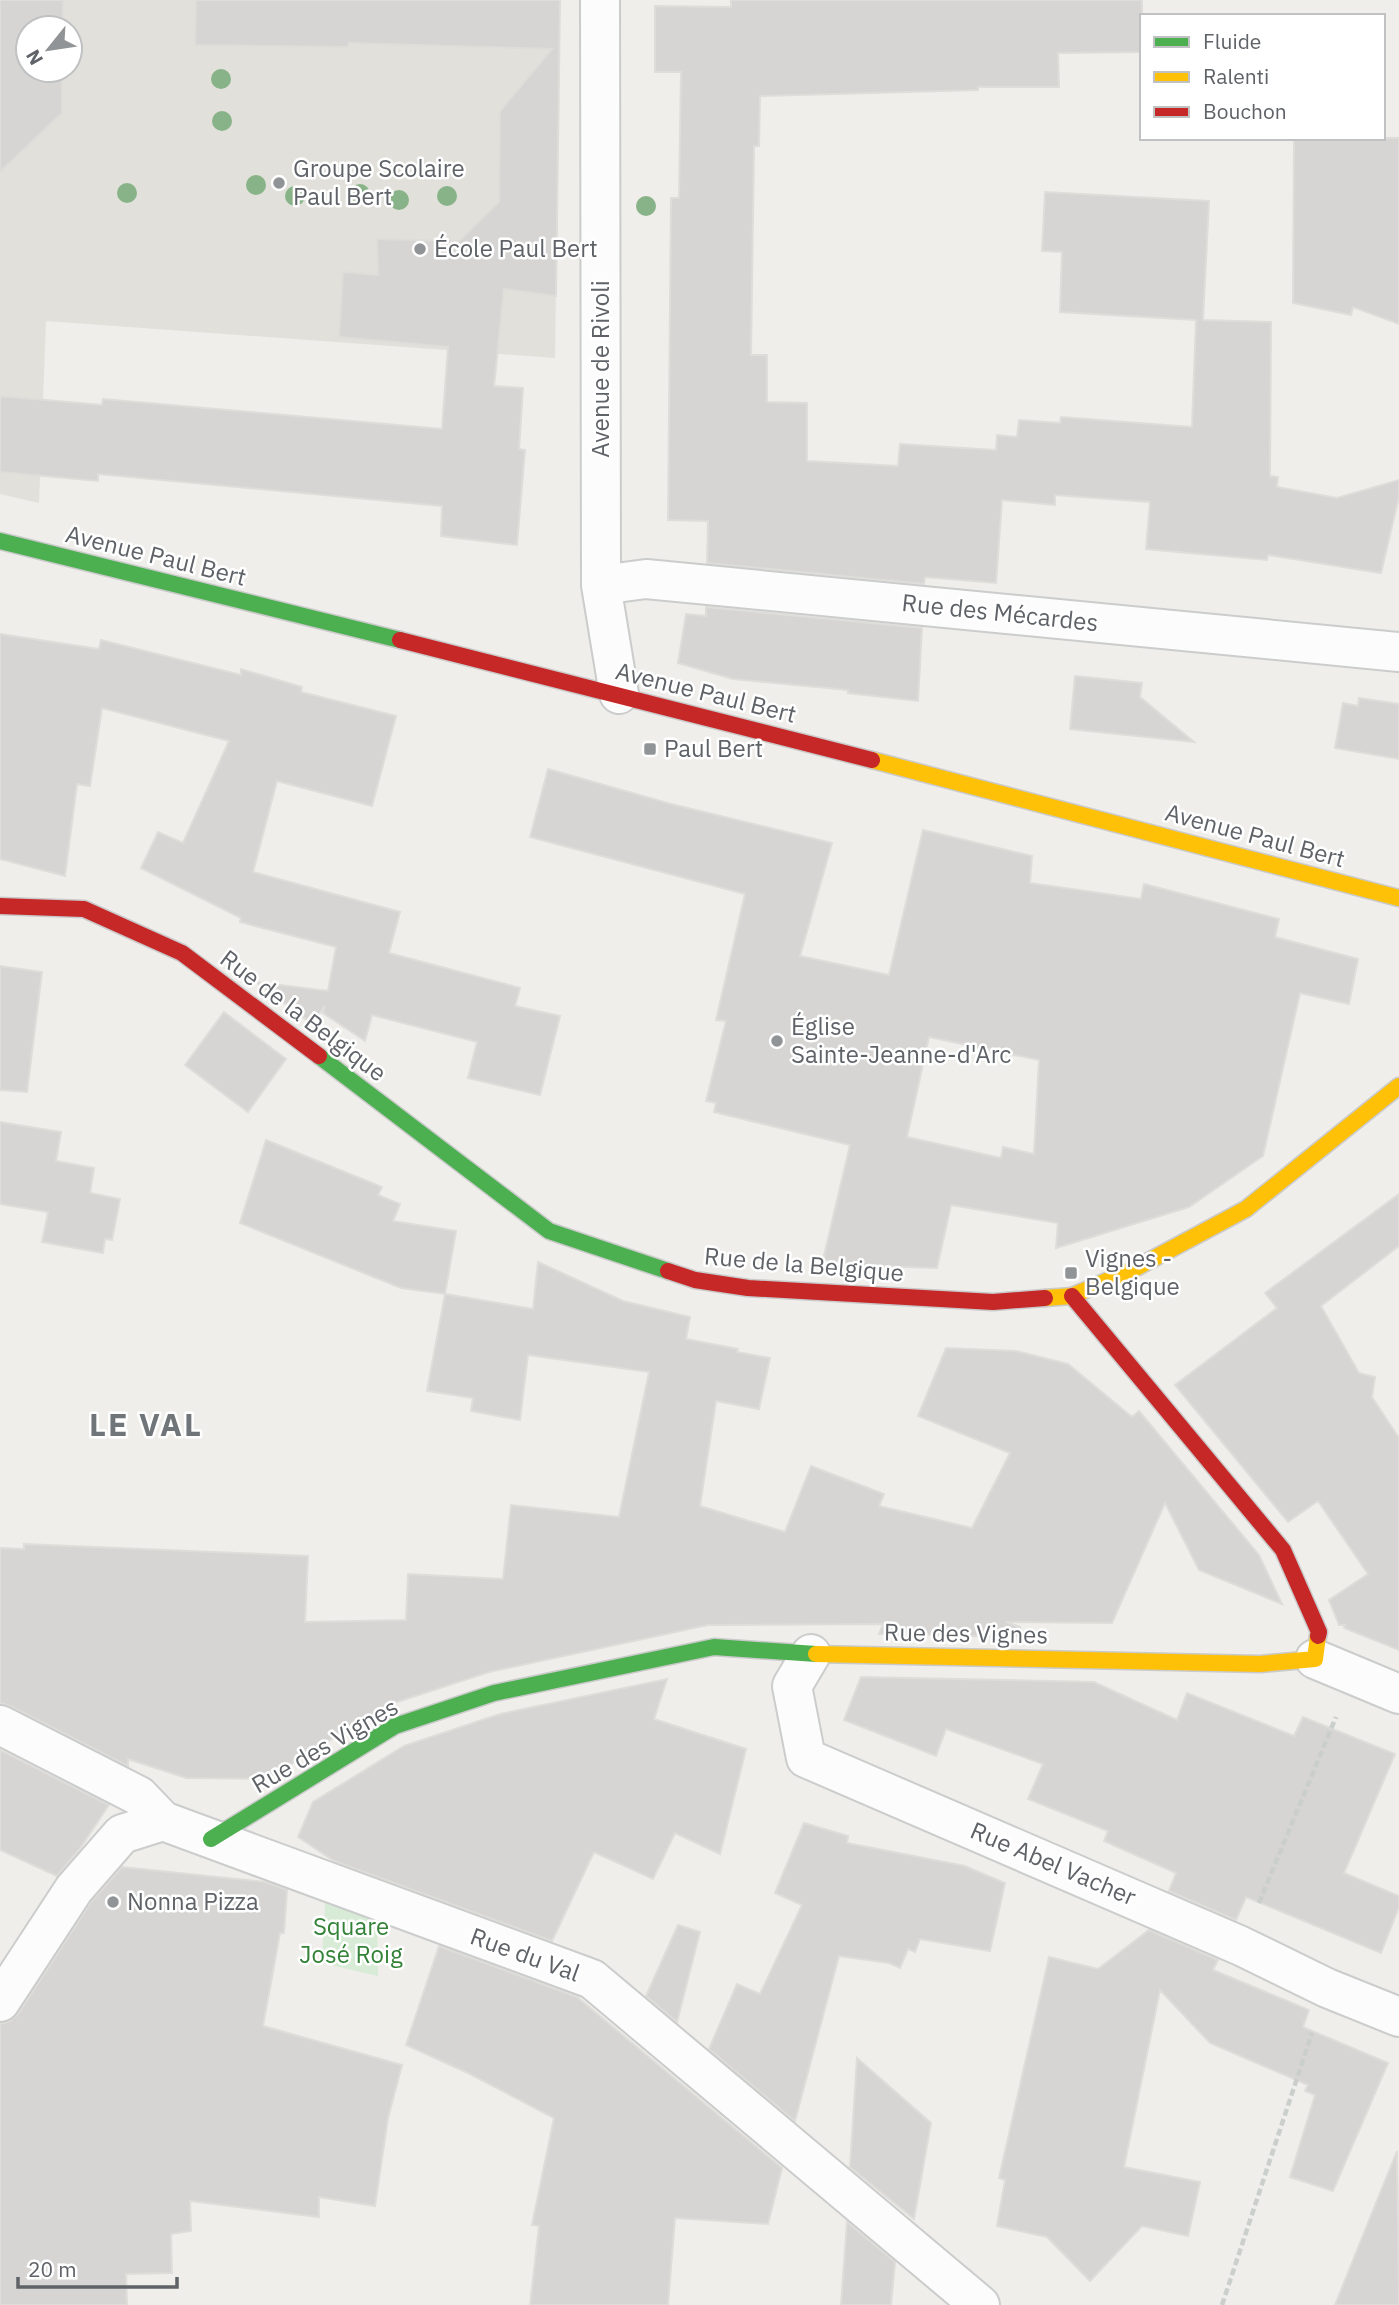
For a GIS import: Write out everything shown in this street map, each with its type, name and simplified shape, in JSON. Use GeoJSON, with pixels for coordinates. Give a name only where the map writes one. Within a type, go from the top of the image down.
{"type":"FeatureCollection","features":[{"type":"Feature","properties":{"kind":"street","name":"Avenue de Rivoli"},"geometry":{"type":"LineString","coordinates":[[600,0],[601,585],[619,694]]}},
{"type":"Feature","properties":{"kind":"street","name":"Avenue Paul Bert"},"geometry":{"type":"LineString","coordinates":[[0,541],[619,694],[1399,898]]}},
{"type":"Feature","properties":{"kind":"street","name":"Rue des Mécardes"},"geometry":{"type":"LineString","coordinates":[[601,585],[646,579],[1399,652]]}},
{"type":"Feature","properties":{"kind":"street","name":"Rue de la Belgique"},"geometry":{"type":"LineString","coordinates":[[0,906],[84,909],[182,953],[549,1231],[695,1280],[748,1288],[993,1302],[1072,1296],[1132,1270],[1246,1209],[1399,1086]]}},
{"type":"Feature","properties":{"kind":"street"},"geometry":{"type":"LineString","coordinates":[[1072,1296],[1283,1550],[1319,1632],[1315,1659],[1399,1694]]}},
{"type":"Feature","properties":{"kind":"street","name":"Rue des Vignes"},"geometry":{"type":"LineString","coordinates":[[211,1839],[395,1726],[494,1693],[714,1647],[811,1654],[1260,1664],[1315,1659]]}},
{"type":"Feature","properties":{"kind":"street","name":"Rue Abel Vacher"},"geometry":{"type":"LineString","coordinates":[[811,1654],[792,1686],[806,1758],[1241,1945],[1327,1988],[1399,2017]]}},
{"type":"Feature","properties":{"kind":"street","name":"Rue du Val"},"geometry":{"type":"LineString","coordinates":[[0,1725],[139,1796],[163,1821],[592,1979],[980,2305]]}},
{"type":"Feature","properties":{"kind":"street"},"geometry":{"type":"LineString","coordinates":[[0,2002],[74,1889],[122,1834],[163,1821]]}},
{"type":"Feature","properties":{"kind":"path"},"geometry":{"type":"LineString","coordinates":[[1241,1945],[1338,1712]]}},
{"type":"Feature","properties":{"kind":"path"},"geometry":{"type":"LineString","coordinates":[[1222,2305],[1327,1988]]}},
{"type":"Feature","properties":{"kind":"shaded area","name":"Groupe Scolaire Paul Bert"},"geometry":{"type":"Polygon","coordinates":[[[0,0],[560,0],[555,358],[46,321],[39,503],[0,494],[0,0]]]}},
{"type":"Feature","properties":{"kind":"green space","name":"Square José Roig"},"geometry":{"type":"Polygon","coordinates":[[[325,1903],[377,1921],[378,1976],[322,1963],[325,1903]]]}},
{"type":"Feature","properties":{"kind":"building"},"geometry":{"type":"Polygon","coordinates":[[[0,0],[63,0],[63,14],[14,14],[14,84],[62,84],[62,113],[0,172],[0,0]]]}},
{"type":"Feature","properties":{"kind":"building"},"geometry":{"type":"Polygon","coordinates":[[[196,0],[560,0],[556,296],[504,289],[494,386],[523,388],[519,449],[525,450],[517,545],[441,536],[442,506],[98,474],[98,481],[0,472],[0,396],[102,405],[103,399],[442,429],[448,347],[339,337],[343,272],[378,275],[377,239],[459,241],[499,202],[500,111],[552,49],[349,43],[348,47],[195,45],[196,0]]]}},
{"type":"Feature","properties":{"kind":"building"},"geometry":{"type":"Polygon","coordinates":[[[731,0],[1142,0],[1140,52],[1058,53],[1059,87],[978,87],[978,90],[760,96],[759,146],[754,146],[751,355],[767,355],[767,402],[807,403],[807,461],[898,466],[900,444],[996,450],[997,435],[1017,437],[1019,420],[1060,423],[1061,417],[1192,427],[1196,320],[1060,312],[1062,252],[1042,251],[1045,192],[1209,201],[1203,320],[1271,322],[1270,476],[1278,477],[1277,487],[1337,498],[1399,480],[1399,497],[1381,573],[1268,555],[1267,560],[1146,549],[1150,502],[1055,495],[1055,505],[1002,500],[996,583],[925,577],[924,584],[707,563],[708,521],[668,520],[671,198],[679,198],[681,72],[655,72],[655,6],[731,7],[731,0]]]}},
{"type":"Feature","properties":{"kind":"building"},"geometry":{"type":"Polygon","coordinates":[[[1399,138],[1399,324],[1353,307],[1351,315],[1293,303],[1294,140],[1399,138]]]}},
{"type":"Feature","properties":{"kind":"building"},"geometry":{"type":"Polygon","coordinates":[[[706,607],[922,628],[918,701],[848,693],[848,690],[733,679],[678,663],[686,614],[706,616],[706,607]]]}},
{"type":"Feature","properties":{"kind":"building"},"geometry":{"type":"Polygon","coordinates":[[[0,634],[99,649],[101,640],[241,675],[241,669],[302,687],[301,692],[396,716],[372,806],[277,781],[253,872],[400,912],[389,953],[520,988],[515,1006],[560,1016],[540,1095],[468,1078],[477,1042],[372,1015],[365,1041],[323,1013],[325,1006],[312,1024],[256,982],[328,991],[336,947],[240,922],[241,918],[141,868],[158,832],[183,843],[229,741],[102,708],[90,786],[77,784],[65,876],[0,859],[0,634]]]}},
{"type":"Feature","properties":{"kind":"building"},"geometry":{"type":"Polygon","coordinates":[[[1075,676],[1142,683],[1140,697],[1194,742],[1070,729],[1075,676]]]}},
{"type":"Feature","properties":{"kind":"building"},"geometry":{"type":"Polygon","coordinates":[[[1359,698],[1399,704],[1399,759],[1335,748],[1343,703],[1358,706],[1359,698]]]}},
{"type":"Feature","properties":{"kind":"building"},"geometry":{"type":"Polygon","coordinates":[[[548,769],[671,804],[832,843],[800,956],[889,975],[923,830],[1032,856],[1030,883],[1141,899],[1144,884],[1279,919],[1275,937],[1358,959],[1349,1004],[1300,993],[1263,1156],[1189,1207],[1056,1248],[1058,1223],[951,1205],[937,1268],[873,1266],[823,1260],[850,1145],[714,1112],[716,1103],[706,1101],[726,1021],[716,1020],[745,894],[530,837],[548,769]],[[929,1037],[907,1137],[1001,1158],[1003,1147],[1034,1154],[1039,1060],[929,1037]]]}},
{"type":"Feature","properties":{"kind":"building"},"geometry":{"type":"Polygon","coordinates":[[[0,966],[42,972],[27,1092],[0,1090],[0,966]]]}},
{"type":"Feature","properties":{"kind":"building"},"geometry":{"type":"Polygon","coordinates":[[[224,1012],[286,1059],[248,1112],[185,1065],[224,1012]]]}},
{"type":"Feature","properties":{"kind":"building"},"geometry":{"type":"Polygon","coordinates":[[[0,1122],[61,1132],[56,1161],[94,1168],[90,1193],[120,1199],[112,1240],[105,1239],[103,1253],[42,1242],[48,1212],[0,1204],[0,1122]]]}},
{"type":"Feature","properties":{"kind":"building"},"geometry":{"type":"Polygon","coordinates":[[[266,1140],[382,1187],[378,1195],[400,1204],[393,1221],[456,1231],[445,1294],[401,1288],[240,1223],[266,1140]]]}},
{"type":"Feature","properties":{"kind":"building"},"geometry":{"type":"Polygon","coordinates":[[[1399,1194],[1399,1246],[1321,1306],[1359,1373],[1375,1377],[1372,1397],[1399,1438],[1399,1650],[1344,1628],[1345,1625],[1339,1625],[1329,1600],[1368,1574],[1318,1501],[1288,1522],[1175,1385],[1277,1308],[1265,1293],[1399,1194]]]}},
{"type":"Feature","properties":{"kind":"building"},"geometry":{"type":"Polygon","coordinates":[[[538,1262],[623,1301],[690,1317],[686,1339],[770,1358],[759,1409],[716,1401],[700,1506],[785,1532],[811,1466],[884,1494],[879,1506],[972,1528],[1010,1453],[918,1416],[946,1348],[1016,1351],[1068,1364],[1132,1417],[1139,1411],[1259,1555],[1282,1604],[1199,1570],[1165,1503],[1112,1623],[1006,1622],[1020,1627],[1019,1637],[879,1634],[883,1624],[708,1625],[489,1672],[388,1705],[267,1779],[186,1778],[128,1759],[128,1766],[0,1703],[0,1548],[24,1549],[24,1544],[308,1556],[305,1622],[406,1620],[408,1574],[503,1579],[511,1505],[619,1517],[649,1372],[528,1355],[520,1420],[471,1411],[473,1398],[427,1391],[445,1294],[533,1309],[538,1262]]]}},
{"type":"Feature","properties":{"kind":"building"},"geometry":{"type":"Polygon","coordinates":[[[861,1677],[1094,1682],[1177,1720],[1187,1693],[1294,1736],[1303,1717],[1395,1754],[1344,1873],[1399,1896],[1399,1907],[1381,1953],[1246,1897],[1236,1920],[1169,1891],[1176,1873],[1104,1841],[1108,1831],[1028,1799],[1043,1764],[946,1729],[936,1756],[844,1720],[861,1677]]]}},
{"type":"Feature","properties":{"kind":"building"},"geometry":{"type":"Polygon","coordinates":[[[667,1679],[654,1719],[746,1749],[720,1854],[675,1833],[653,1879],[594,1852],[552,1941],[334,1861],[298,1837],[313,1802],[404,1746],[500,1714],[667,1679]]]}},
{"type":"Feature","properties":{"kind":"building"},"geometry":{"type":"Polygon","coordinates":[[[0,1750],[109,1805],[81,1847],[57,1876],[0,1850],[0,1750]]]}},
{"type":"Feature","properties":{"kind":"building"},"geometry":{"type":"Polygon","coordinates":[[[804,1823],[848,1836],[847,1843],[965,1866],[1005,1883],[990,1951],[920,1939],[915,1952],[908,1949],[900,1968],[889,1963],[839,1956],[795,2121],[709,2049],[737,1984],[760,1994],[802,1905],[775,1893],[804,1823]]]}},
{"type":"Feature","properties":{"kind":"building"},"geometry":{"type":"Polygon","coordinates":[[[122,1867],[265,1882],[287,1890],[284,1933],[280,1933],[263,2026],[402,2065],[388,2118],[375,2206],[319,2197],[319,2217],[190,2201],[191,2231],[171,2234],[172,2273],[126,2274],[127,2305],[0,2305],[0,2024],[10,2021],[18,2014],[91,1902],[122,1867]]]}},
{"type":"Feature","properties":{"kind":"building"},"geometry":{"type":"Polygon","coordinates":[[[678,1925],[700,1932],[677,2022],[646,1996],[678,1925]]]}},
{"type":"Feature","properties":{"kind":"building"},"geometry":{"type":"Polygon","coordinates":[[[1149,1930],[1218,1960],[1213,1970],[1309,2010],[1303,2027],[1388,2063],[1333,2191],[1290,2177],[1315,2095],[1305,2091],[1308,2085],[1210,2043],[1160,1990],[1124,2167],[1200,2182],[1188,2236],[1142,2226],[1090,2281],[1047,2237],[997,2226],[1005,2180],[999,2178],[1049,1957],[1098,1969],[1149,1930]]]}},
{"type":"Feature","properties":{"kind":"building"},"geometry":{"type":"Polygon","coordinates":[[[439,1946],[577,1997],[782,2168],[768,2224],[675,2218],[668,2305],[530,2305],[539,2226],[532,2225],[554,2118],[468,2073],[406,2045],[439,1946]]]}},
{"type":"Feature","properties":{"kind":"building"},"geometry":{"type":"Polygon","coordinates":[[[857,2058],[931,2123],[914,2219],[850,2167],[857,2058]]]}},
{"type":"Feature","properties":{"kind":"building"},"geometry":{"type":"Polygon","coordinates":[[[1397,2151],[1399,2305],[1335,2305],[1359,2245],[1397,2151]]]}},
{"type":"Feature","properties":{"kind":"building"},"geometry":{"type":"Polygon","coordinates":[[[847,2222],[895,2262],[891,2305],[841,2305],[847,2222]]]}},
{"type":"Feature","properties":{"kind":"traffic: fast"},"geometry":{"type":"LineString","coordinates":[[0,541],[400,640]]}},
{"type":"Feature","properties":{"kind":"traffic: fast"},"geometry":{"type":"LineString","coordinates":[[319,1056],[549,1231],[668,1271]]}},
{"type":"Feature","properties":{"kind":"traffic: fast"},"geometry":{"type":"LineString","coordinates":[[211,1839],[395,1726],[494,1693],[714,1647],[816,1654]]}},
{"type":"Feature","properties":{"kind":"traffic: slow"},"geometry":{"type":"LineString","coordinates":[[872,760],[1399,898]]}},
{"type":"Feature","properties":{"kind":"traffic: slow"},"geometry":{"type":"LineString","coordinates":[[1045,1298],[1072,1296],[1132,1270],[1246,1209],[1399,1086]]}},
{"type":"Feature","properties":{"kind":"traffic: slow"},"geometry":{"type":"LineString","coordinates":[[816,1654],[1260,1664],[1315,1659],[1318,1636]]}},
{"type":"Feature","properties":{"kind":"traffic: jam"},"geometry":{"type":"LineString","coordinates":[[400,640],[872,760]]}},
{"type":"Feature","properties":{"kind":"traffic: jam"},"geometry":{"type":"LineString","coordinates":[[0,906],[84,909],[182,953],[319,1056]]}},
{"type":"Feature","properties":{"kind":"traffic: jam"},"geometry":{"type":"LineString","coordinates":[[668,1271],[695,1280],[748,1288],[993,1302],[1045,1298]]}},
{"type":"Feature","properties":{"kind":"traffic: jam"},"geometry":{"type":"LineString","coordinates":[[1072,1296],[1283,1550],[1319,1632],[1318,1636]]}},
{"type":"Feature","properties":{"kind":"place","name":"Groupe Scolaire Paul Bert"},"geometry":{"type":"Point","coordinates":[279,183]}},
{"type":"Feature","properties":{"kind":"place","name":"École Paul Bert"},"geometry":{"type":"Point","coordinates":[420,249]}},
{"type":"Feature","properties":{"kind":"place","name":"Paul Bert"},"geometry":{"type":"Point","coordinates":[650,749]}},
{"type":"Feature","properties":{"kind":"place","name":"Église Sainte-Jeanne-d'Arc"},"geometry":{"type":"Point","coordinates":[777,1041]}},
{"type":"Feature","properties":{"kind":"place","name":"Vignes - Belgique"},"geometry":{"type":"Point","coordinates":[1071,1273]}},
{"type":"Feature","properties":{"kind":"place","name":"Nonna Pizza"},"geometry":{"type":"Point","coordinates":[113,1902]}},
{"type":"Feature","properties":{"kind":"district","name":"LE VAL"},"geometry":{"type":"Point","coordinates":[146,1425]}}]}
